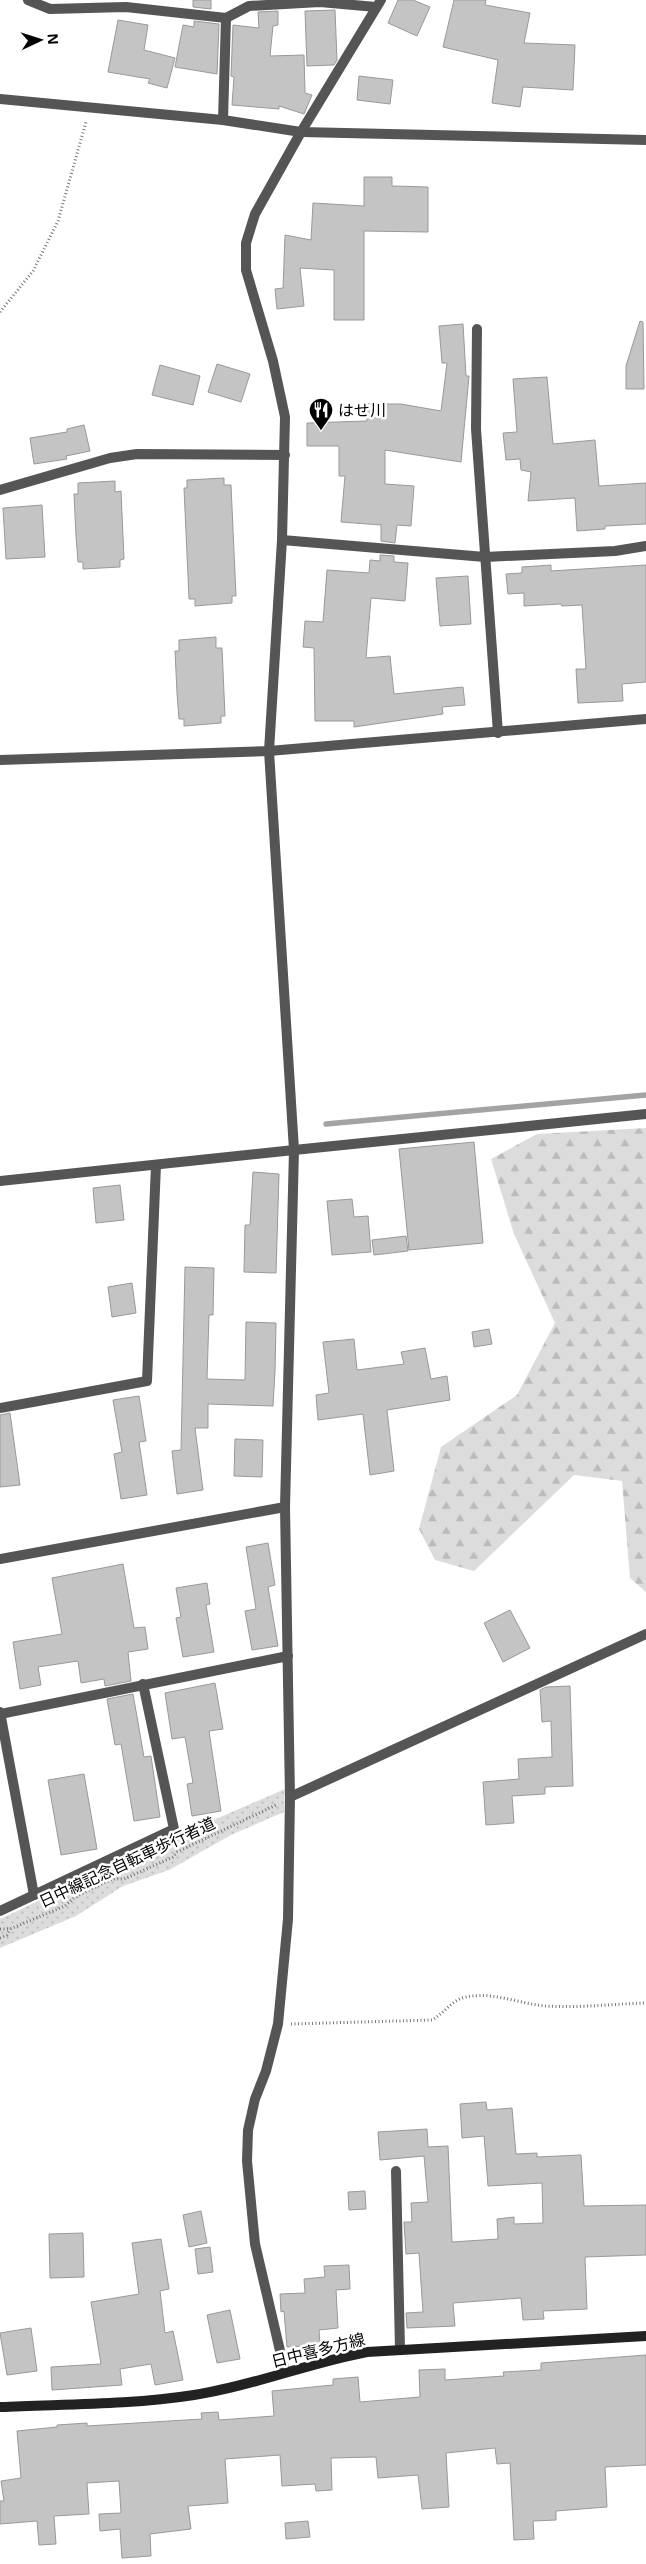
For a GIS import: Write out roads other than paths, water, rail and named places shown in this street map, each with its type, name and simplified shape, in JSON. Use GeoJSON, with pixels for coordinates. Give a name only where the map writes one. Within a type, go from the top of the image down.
{"type":"FeatureCollection","features":[{"type":"Feature","properties":{"kind":"main road","name":"日中喜多方線"},"geometry":{"type":"LineString","coordinates":[[0,2407],[177,2397],[242,2386],[343,2356],[400,2349],[646,2336]]}},
{"type":"Feature","properties":{"kind":"street"},"geometry":{"type":"LineString","coordinates":[[28,0],[50,9],[126,8],[226,18],[249,6],[320,2],[379,3]]}},
{"type":"Feature","properties":{"kind":"street"},"geometry":{"type":"LineString","coordinates":[[285,2372],[255,2244],[247,2161],[248,2130],[255,2099],[266,2071],[278,2024],[288,1919],[290,1797],[285,1507],[294,1150],[270,751],[282,540],[285,417],[273,362],[246,270],[246,243],[255,214],[300,132],[379,3]]}},
{"type":"Feature","properties":{"kind":"street"},"geometry":{"type":"LineString","coordinates":[[223,120],[226,18]]}},
{"type":"Feature","properties":{"kind":"street"},"geometry":{"type":"LineString","coordinates":[[0,99],[91,106],[223,120],[300,132],[646,140]]}},
{"type":"Feature","properties":{"kind":"street"},"geometry":{"type":"LineString","coordinates":[[477,329],[476,429],[498,733]]}},
{"type":"Feature","properties":{"kind":"street"},"geometry":{"type":"LineString","coordinates":[[0,490],[110,458],[137,454],[285,455]]}},
{"type":"Feature","properties":{"kind":"street"},"geometry":{"type":"LineString","coordinates":[[282,540],[485,557],[615,551],[646,546]]}},
{"type":"Feature","properties":{"kind":"street"},"geometry":{"type":"LineString","coordinates":[[0,760],[270,751],[646,719]]}},
{"type":"Feature","properties":{"kind":"street"},"geometry":{"type":"LineString","coordinates":[[0,1181],[646,1114]]}},
{"type":"Feature","properties":{"kind":"street"},"geometry":{"type":"LineString","coordinates":[[0,1408],[147,1381],[156,1165]]}},
{"type":"Feature","properties":{"kind":"street"},"geometry":{"type":"LineString","coordinates":[[0,1559],[285,1507]]}},
{"type":"Feature","properties":{"kind":"street"},"geometry":{"type":"LineString","coordinates":[[290,1797],[646,1634]]}},
{"type":"Feature","properties":{"kind":"street"},"geometry":{"type":"LineString","coordinates":[[34,1895],[0,1713],[288,1656]]}},
{"type":"Feature","properties":{"kind":"street"},"geometry":{"type":"LineString","coordinates":[[0,1911],[174,1829],[143,1684]]}},
{"type":"Feature","properties":{"kind":"street"},"geometry":{"type":"LineString","coordinates":[[396,2171],[400,2349]]}},
{"type":"Feature","properties":{"kind":"waterway"},"geometry":{"type":"LineString","coordinates":[[326,1124],[646,1095]]}},
{"type":"Feature","properties":{"kind":"place","name":"はせ川"},"geometry":{"type":"Point","coordinates":[321,431]}}]}
